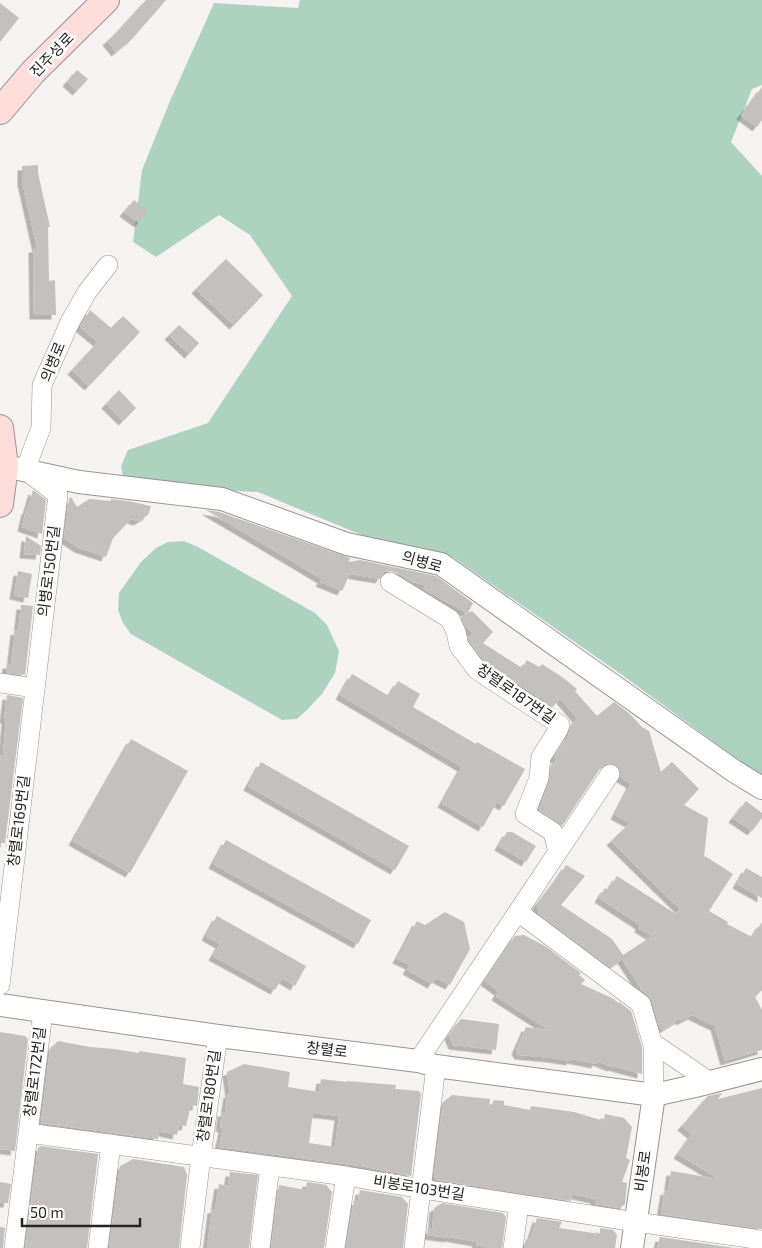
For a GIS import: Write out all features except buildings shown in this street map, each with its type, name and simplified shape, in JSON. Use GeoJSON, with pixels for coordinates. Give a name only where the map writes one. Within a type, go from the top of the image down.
{"type":"FeatureCollection","features":[{"type":"Feature","properties":{"kind":"main road","name":"진주성로"},"geometry":{"type":"LineString","coordinates":[[2,108],[34,72],[106,0]]}},
{"type":"Feature","properties":{"kind":"main road"},"geometry":{"type":"LineString","coordinates":[[0,428],[10,466],[0,504]]}},
{"type":"Feature","properties":{"kind":"street","name":"의병로"},"geometry":{"type":"LineString","coordinates":[[108,265],[86,292],[70,322],[42,386],[41,428],[10,466],[79,482],[222,499],[347,544],[441,564],[734,771],[762,788]]}},
{"type":"Feature","properties":{"kind":"street","name":"의병로150번길"},"geometry":{"type":"LineString","coordinates":[[10,466],[58,495],[35,688]]}},
{"type":"Feature","properties":{"kind":"street","name":"창렬로187번길"},"geometry":{"type":"LineString","coordinates":[[390,582],[450,619],[456,632],[459,646],[477,670],[560,725],[540,757],[540,778],[525,814],[552,832],[558,852]]}},
{"type":"Feature","properties":{"kind":"street"},"geometry":{"type":"LineString","coordinates":[[0,683],[35,688]]}},
{"type":"Feature","properties":{"kind":"street","name":"창렬로169번길"},"geometry":{"type":"LineString","coordinates":[[0,985],[35,688]]}},
{"type":"Feature","properties":{"kind":"street"},"geometry":{"type":"LineString","coordinates":[[414,1248],[422,1189],[427,1064],[518,912],[610,774]]}},
{"type":"Feature","properties":{"kind":"street"},"geometry":{"type":"LineString","coordinates":[[518,912],[641,1004],[653,1043],[654,1095]]}},
{"type":"Feature","properties":{"kind":"street","name":"창렬로"},"geometry":{"type":"LineString","coordinates":[[0,1005],[654,1095],[762,1069]]}},
{"type":"Feature","properties":{"kind":"street","name":"창렬로172번길"},"geometry":{"type":"LineString","coordinates":[[14,1248],[43,1012]]}},
{"type":"Feature","properties":{"kind":"street","name":"창렬로180번길"},"geometry":{"type":"LineString","coordinates":[[190,1248],[218,1036]]}},
{"type":"Feature","properties":{"kind":"street"},"geometry":{"type":"LineString","coordinates":[[653,1043],[710,1082]]}},
{"type":"Feature","properties":{"kind":"street","name":"비봉로"},"geometry":{"type":"LineString","coordinates":[[632,1248],[654,1095]]}},
{"type":"Feature","properties":{"kind":"street","name":"창렬로172번길"},"geometry":{"type":"LineString","coordinates":[[28,1133],[111,1144]]}},
{"type":"Feature","properties":{"kind":"street"},"geometry":{"type":"LineString","coordinates":[[98,1248],[111,1144]]}},
{"type":"Feature","properties":{"kind":"street","name":"창렬로180번길"},"geometry":{"type":"LineString","coordinates":[[111,1144],[201,1156]]}},
{"type":"Feature","properties":{"kind":"street","name":"비봉로103번길"},"geometry":{"type":"LineString","coordinates":[[201,1156],[346,1176],[762,1240]]}},
{"type":"Feature","properties":{"kind":"street"},"geometry":{"type":"LineString","coordinates":[[260,1248],[270,1166]]}},
{"type":"Feature","properties":{"kind":"street"},"geometry":{"type":"LineString","coordinates":[[335,1248],[346,1176]]}},
{"type":"Feature","properties":{"kind":"street"},"geometry":{"type":"LineString","coordinates":[[513,1248],[519,1204]]}},
{"type":"Feature","properties":{"kind":"green space"},"geometry":{"type":"Polygon","coordinates":[[[300,0],[762,0],[762,85],[752,89],[731,142],[762,176],[762,777],[615,670],[454,558],[376,541],[258,492],[191,489],[127,496],[121,466],[128,450],[208,423],[292,296],[250,235],[219,215],[156,257],[133,242],[142,170],[170,101],[214,3],[298,8],[300,0]]]}},
{"type":"Feature","properties":{"kind":"green space"},"geometry":{"type":"Polygon","coordinates":[[[184,541],[315,613],[327,625],[339,651],[335,673],[322,694],[297,719],[282,720],[131,634],[123,623],[118,610],[119,593],[141,562],[156,548],[168,542],[184,541]]]}}]}
